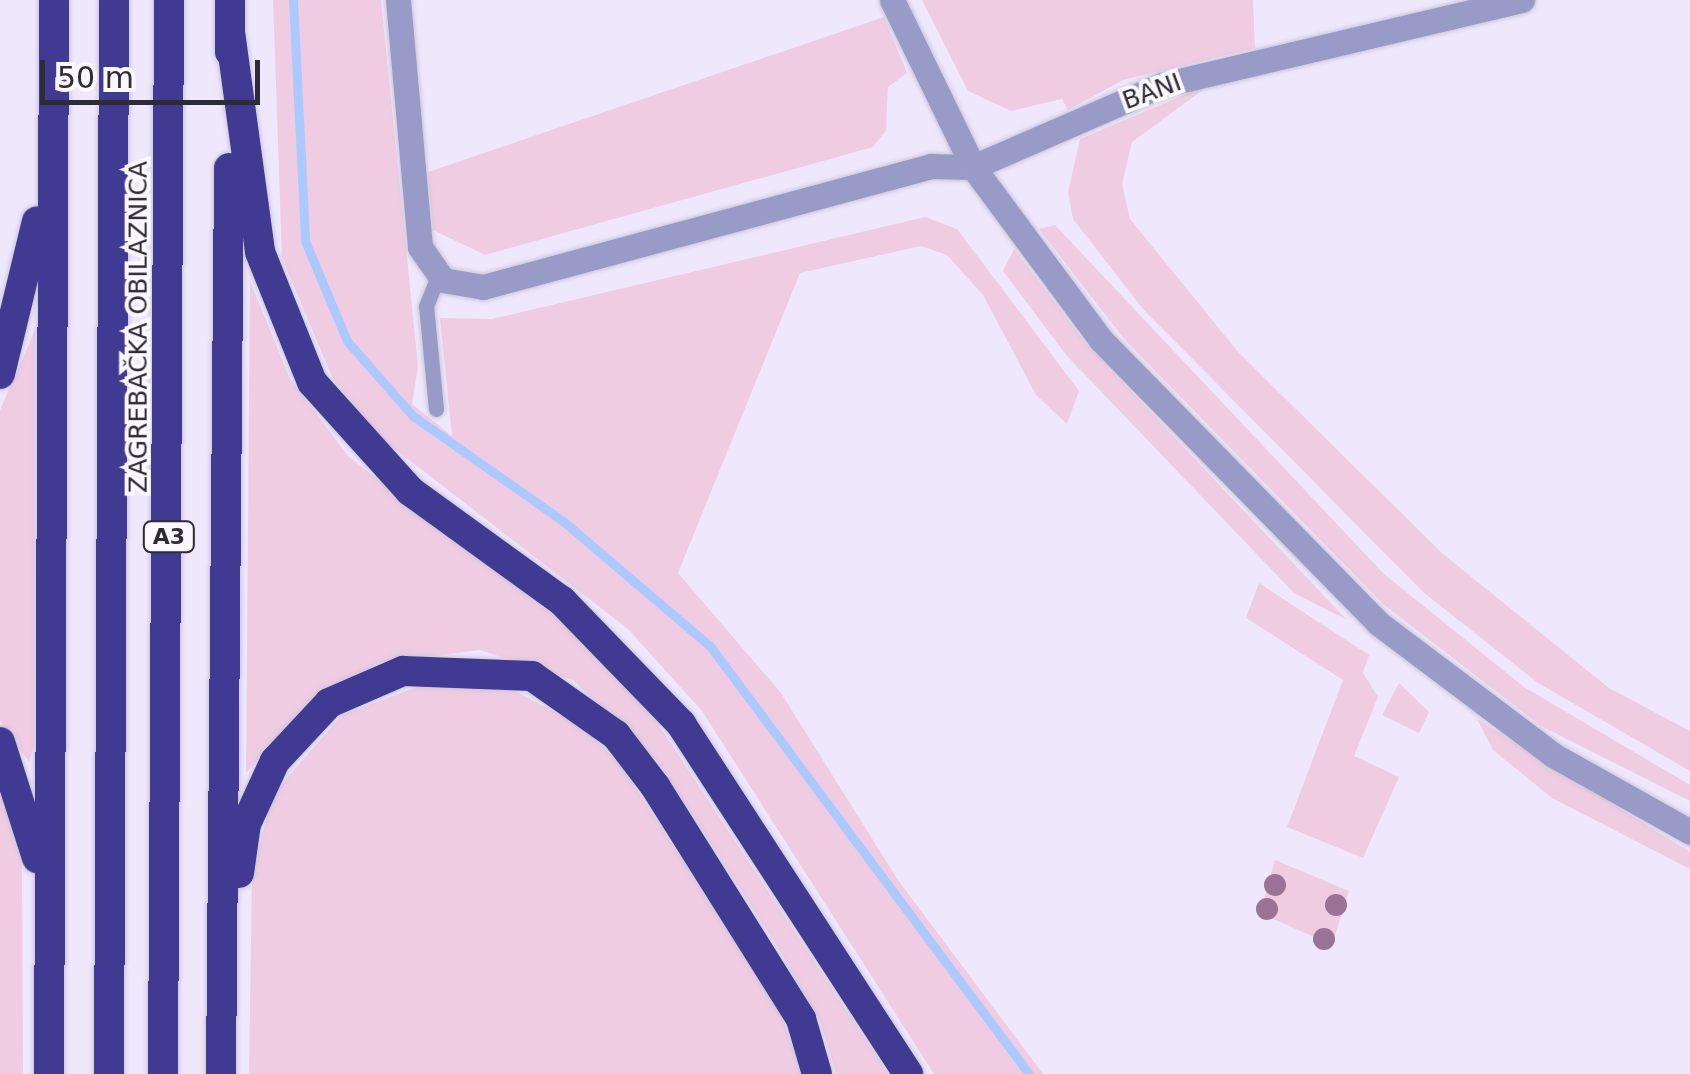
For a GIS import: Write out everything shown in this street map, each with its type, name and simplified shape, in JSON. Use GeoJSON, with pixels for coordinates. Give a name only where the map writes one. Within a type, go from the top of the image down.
{"type":"FeatureCollection","features":[{"type":"Feature","properties":{"kind":"highway"},"geometry":{"type":"LineString","coordinates":[[0,374],[31,270],[36,33],[51,0]]}},
{"type":"Feature","properties":{"kind":"highway"},"geometry":{"type":"LineString","coordinates":[[49,1074],[51,0]]}},
{"type":"Feature","properties":{"kind":"highway","name":"ZAGREBAČKA OBILAZNICA"},"geometry":{"type":"LineString","coordinates":[[108,1074],[114,0]]}},
{"type":"Feature","properties":{"kind":"highway","name":"ZAGREBAČKA OBILAZNICA"},"geometry":{"type":"LineString","coordinates":[[163,1074],[169,0]]}},
{"type":"Feature","properties":{"kind":"highway"},"geometry":{"type":"LineString","coordinates":[[221,1074],[230,0]]}},
{"type":"Feature","properties":{"kind":"highway"},"geometry":{"type":"LineString","coordinates":[[230,32],[260,252],[312,382],[410,491],[562,602],[681,724],[908,1074]]}},
{"type":"Feature","properties":{"kind":"highway"},"geometry":{"type":"LineString","coordinates":[[222,1033],[235,999],[246,824],[275,761],[329,702],[363,684],[402,671],[487,667],[532,676],[616,735],[801,1019],[817,1074]]}},
{"type":"Feature","properties":{"kind":"highway"},"geometry":{"type":"LineString","coordinates":[[0,742],[27,807],[51,934]]}},
{"type":"Feature","properties":{"kind":"street"},"geometry":{"type":"LineString","coordinates":[[398,0],[420,248],[438,276],[483,287],[931,166],[973,167]]}},
{"type":"Feature","properties":{"kind":"street"},"geometry":{"type":"LineString","coordinates":[[892,0],[973,167],[1101,340],[1378,623],[1540,746],[1690,832]]}},
{"type":"Feature","properties":{"kind":"street","name":"BANI"},"geometry":{"type":"LineString","coordinates":[[973,167],[1162,85],[1522,0]]}},
{"type":"Feature","properties":{"kind":"lane"},"geometry":{"type":"LineString","coordinates":[[436,409],[426,306],[438,276]]}},
{"type":"Feature","properties":{"kind":"shaded area"},"geometry":{"type":"Polygon","coordinates":[[[273,0],[381,0],[418,366],[412,404],[452,436],[440,318],[492,319],[925,217],[957,229],[1079,391],[1067,424],[1036,395],[983,295],[947,255],[921,246],[800,273],[678,573],[781,693],[898,880],[1043,1074],[934,1074],[702,711],[628,629],[378,436],[333,379],[282,258],[273,0]]]}},
{"type":"Feature","properties":{"kind":"shaded area"},"geometry":{"type":"Polygon","coordinates":[[[922,0],[1253,0],[1255,48],[1123,80],[1068,110],[1062,99],[1011,111],[968,91],[922,0]]]}},
{"type":"Feature","properties":{"kind":"shaded area"},"geometry":{"type":"Polygon","coordinates":[[[884,17],[907,73],[888,87],[886,130],[873,147],[485,255],[433,230],[428,172],[884,17]]]}},
{"type":"Feature","properties":{"kind":"shaded area"},"geometry":{"type":"Polygon","coordinates":[[[1212,83],[1132,142],[1122,184],[1130,219],[1239,353],[1443,554],[1609,688],[1690,731],[1690,771],[1538,683],[1423,592],[1143,309],[1073,219],[1068,192],[1080,139],[1212,83]]]}},
{"type":"Feature","properties":{"kind":"shaded area"},"geometry":{"type":"Polygon","coordinates":[[[1055,225],[1384,574],[1524,687],[1690,785],[1690,801],[1541,726],[1383,604],[1125,340],[1039,229],[1055,225]]]}},
{"type":"Feature","properties":{"kind":"shaded area"},"geometry":{"type":"Polygon","coordinates":[[[1014,249],[1087,345],[1347,620],[1294,593],[1067,356],[1003,271],[1014,249]]]}},
{"type":"Feature","properties":{"kind":"shaded area"},"geometry":{"type":"Polygon","coordinates":[[[250,281],[290,379],[349,457],[570,628],[637,692],[888,1074],[836,1074],[821,1024],[779,949],[658,762],[573,680],[480,650],[378,663],[303,708],[246,773],[250,281]]]}},
{"type":"Feature","properties":{"kind":"shaded area"},"geometry":{"type":"Polygon","coordinates":[[[35,330],[34,747],[29,762],[0,721],[0,410],[35,330]]]}},
{"type":"Feature","properties":{"kind":"shaded area"},"geometry":{"type":"Polygon","coordinates":[[[1259,583],[1369,655],[1363,673],[1378,697],[1354,756],[1399,777],[1363,858],[1287,827],[1343,680],[1246,618],[1259,583]]]}},
{"type":"Feature","properties":{"kind":"shaded area"},"geometry":{"type":"Polygon","coordinates":[[[428,683],[511,689],[585,728],[621,766],[780,1011],[802,1074],[249,1074],[252,874],[273,794],[342,715],[428,683]]]}},
{"type":"Feature","properties":{"kind":"shaded area"},"geometry":{"type":"Polygon","coordinates":[[[1399,683],[1429,712],[1419,733],[1382,715],[1399,683]]]}},
{"type":"Feature","properties":{"kind":"shaded area"},"geometry":{"type":"Polygon","coordinates":[[[1477,719],[1690,852],[1690,869],[1552,798],[1493,750],[1477,719]]]}},
{"type":"Feature","properties":{"kind":"shaded area"},"geometry":{"type":"Polygon","coordinates":[[[0,777],[22,858],[23,1074],[0,1074],[0,777]]]}},
{"type":"Feature","properties":{"kind":"shaded area"},"geometry":{"type":"Polygon","coordinates":[[[1275,860],[1349,891],[1332,945],[1260,913],[1275,860]]]}},
{"type":"Feature","properties":{"kind":"waterway"},"geometry":{"type":"LineString","coordinates":[[293,0],[305,241],[347,341],[413,416],[563,521],[710,646],[1029,1074]]}}]}
